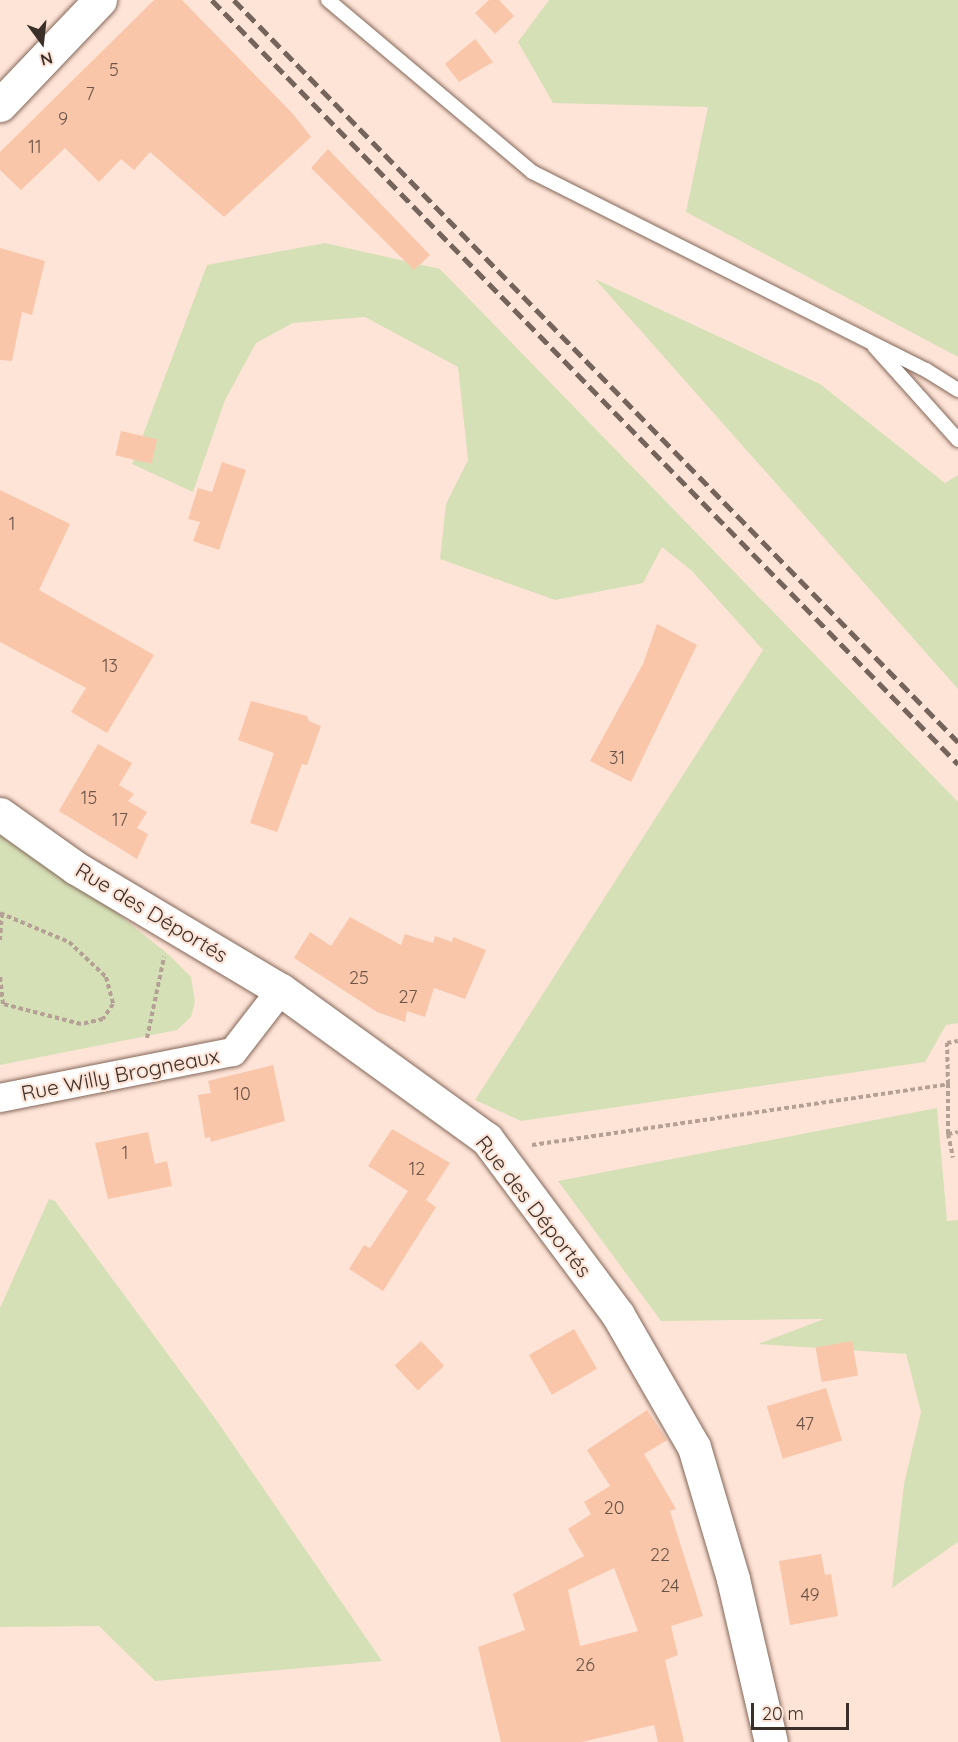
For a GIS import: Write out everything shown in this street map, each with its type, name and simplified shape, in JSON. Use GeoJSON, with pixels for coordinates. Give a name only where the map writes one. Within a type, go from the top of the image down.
{"type":"FeatureCollection","features":[{"type":"Feature","properties":{"kind":"street"},"geometry":{"type":"LineString","coordinates":[[0,105],[99,0]]}},
{"type":"Feature","properties":{"kind":"street","name":"Rue des Déportés"},"geometry":{"type":"LineString","coordinates":[[0,814],[76,868],[281,990],[488,1139],[497,1155],[618,1315],[694,1447],[733,1579],[771,1742]]}},
{"type":"Feature","properties":{"kind":"street","name":"Rue Willy Brogneaux"},"geometry":{"type":"LineString","coordinates":[[0,1098],[233,1052],[281,990]]}},
{"type":"Feature","properties":{"kind":"lane"},"geometry":{"type":"LineString","coordinates":[[328,0],[532,172],[868,340],[958,390]]}},
{"type":"Feature","properties":{"kind":"lane"},"geometry":{"type":"LineString","coordinates":[[868,340],[958,440]]}},
{"type":"Feature","properties":{"kind":"path"},"geometry":{"type":"LineString","coordinates":[[0,940],[1,914],[69,942],[106,977],[113,992],[110,1012],[95,1023],[3,1004]]}},
{"type":"Feature","properties":{"kind":"path"},"geometry":{"type":"LineString","coordinates":[[150,1068],[147,1030],[171,924]]}},
{"type":"Feature","properties":{"kind":"path"},"geometry":{"type":"LineString","coordinates":[[0,975],[3,1004],[0,1010]]}},
{"type":"Feature","properties":{"kind":"path"},"geometry":{"type":"LineString","coordinates":[[953,1157],[948,1134],[947,1043],[958,1041]]}},
{"type":"Feature","properties":{"kind":"path"},"geometry":{"type":"LineString","coordinates":[[497,1155],[550,1140],[948,1084]]}},
{"type":"Feature","properties":{"kind":"path"},"geometry":{"type":"LineString","coordinates":[[948,1134],[958,1132]]}},
{"type":"Feature","properties":{"kind":"green space"},"geometry":{"type":"Polygon","coordinates":[[[549,0],[958,0],[958,357],[686,212],[708,107],[553,103],[518,42],[549,0]]]}},
{"type":"Feature","properties":{"kind":"green space"},"geometry":{"type":"Polygon","coordinates":[[[325,243],[440,269],[958,802],[958,1023],[946,1025],[925,1062],[521,1121],[475,1100],[763,650],[692,571],[662,547],[643,583],[555,600],[440,559],[446,504],[468,460],[458,367],[365,317],[293,323],[256,343],[225,400],[193,492],[132,464],[207,265],[325,243]]]}},
{"type":"Feature","properties":{"kind":"green space"},"geometry":{"type":"Polygon","coordinates":[[[595,279],[820,384],[945,483],[958,475],[958,689],[595,279]]]}},
{"type":"Feature","properties":{"kind":"green space"},"geometry":{"type":"Polygon","coordinates":[[[0,835],[107,905],[169,955],[191,977],[195,1002],[191,1017],[177,1030],[0,1065],[0,835]]]}},
{"type":"Feature","properties":{"kind":"green space"},"geometry":{"type":"Polygon","coordinates":[[[937,1108],[947,1221],[958,1220],[958,1542],[892,1588],[904,1484],[921,1412],[906,1354],[758,1344],[824,1319],[661,1321],[558,1181],[937,1108]]]}},
{"type":"Feature","properties":{"kind":"green space"},"geometry":{"type":"Polygon","coordinates":[[[49,1199],[55,1201],[217,1421],[382,1661],[155,1681],[99,1626],[0,1627],[0,1308],[49,1199]]]}},
{"type":"Feature","properties":{"kind":"building"},"geometry":{"type":"Polygon","coordinates":[[[154,0],[182,0],[293,114],[311,137],[224,217],[150,152],[134,170],[121,159],[99,182],[65,148],[21,190],[0,170],[0,152],[154,0]]]}},
{"type":"Feature","properties":{"kind":"building"},"geometry":{"type":"Polygon","coordinates":[[[489,0],[499,0],[514,16],[495,34],[475,13],[489,0]]]}},
{"type":"Feature","properties":{"kind":"building"},"geometry":{"type":"Polygon","coordinates":[[[475,39],[493,62],[459,82],[445,64],[475,39]]]}},
{"type":"Feature","properties":{"kind":"building"},"geometry":{"type":"Polygon","coordinates":[[[328,149],[430,255],[414,270],[311,168],[328,149]]]}},
{"type":"Feature","properties":{"kind":"building"},"geometry":{"type":"Polygon","coordinates":[[[0,248],[45,261],[32,315],[22,312],[12,361],[0,360],[0,248]]]}},
{"type":"Feature","properties":{"kind":"building"},"geometry":{"type":"Polygon","coordinates":[[[121,431],[157,439],[151,464],[115,455],[121,431]]]}},
{"type":"Feature","properties":{"kind":"building"},"geometry":{"type":"Polygon","coordinates":[[[222,462],[246,470],[219,550],[193,541],[200,522],[188,519],[198,488],[212,492],[222,462]]]}},
{"type":"Feature","properties":{"kind":"building"},"geometry":{"type":"Polygon","coordinates":[[[0,490],[70,524],[39,590],[154,655],[107,733],[71,712],[86,688],[0,642],[0,490]]]}},
{"type":"Feature","properties":{"kind":"building"},"geometry":{"type":"Polygon","coordinates":[[[657,624],[697,645],[631,782],[590,761],[643,664],[657,624]]]}},
{"type":"Feature","properties":{"kind":"building"},"geometry":{"type":"Polygon","coordinates":[[[251,701],[307,716],[309,721],[321,726],[307,765],[302,764],[277,832],[250,823],[274,753],[238,740],[251,701]]]}},
{"type":"Feature","properties":{"kind":"building"},"geometry":{"type":"Polygon","coordinates":[[[98,744],[132,763],[119,785],[134,794],[128,801],[147,812],[137,828],[148,834],[137,859],[59,811],[98,744]]]}},
{"type":"Feature","properties":{"kind":"building"},"geometry":{"type":"Polygon","coordinates":[[[350,917],[401,945],[405,934],[433,943],[435,936],[452,942],[453,937],[486,950],[465,999],[434,988],[425,1017],[407,1011],[405,1022],[377,1012],[294,958],[310,932],[331,946],[350,917]]]}},
{"type":"Feature","properties":{"kind":"building"},"geometry":{"type":"Polygon","coordinates":[[[273,1065],[285,1121],[211,1142],[210,1137],[205,1138],[198,1095],[211,1093],[208,1081],[273,1065]]]}},
{"type":"Feature","properties":{"kind":"building"},"geometry":{"type":"Polygon","coordinates":[[[392,1129],[450,1163],[426,1200],[436,1207],[383,1291],[349,1269],[364,1245],[370,1248],[408,1191],[368,1166],[392,1129]]]}},
{"type":"Feature","properties":{"kind":"building"},"geometry":{"type":"Polygon","coordinates":[[[148,1132],[155,1164],[167,1161],[172,1186],[108,1199],[95,1143],[148,1132]]]}},
{"type":"Feature","properties":{"kind":"building"},"geometry":{"type":"Polygon","coordinates":[[[574,1329],[597,1369],[552,1395],[529,1355],[574,1329]]]}},
{"type":"Feature","properties":{"kind":"building"},"geometry":{"type":"Polygon","coordinates":[[[421,1341],[444,1366],[418,1390],[395,1366],[421,1341]]]}},
{"type":"Feature","properties":{"kind":"building"},"geometry":{"type":"Polygon","coordinates":[[[852,1341],[858,1375],[822,1382],[816,1347],[852,1341]]]}},
{"type":"Feature","properties":{"kind":"building"},"geometry":{"type":"Polygon","coordinates":[[[826,1388],[842,1441],[783,1459],[767,1406],[826,1388]]]}},
{"type":"Feature","properties":{"kind":"building"},"geometry":{"type":"Polygon","coordinates":[[[647,1410],[667,1440],[644,1454],[676,1509],[670,1511],[703,1616],[671,1626],[678,1655],[665,1660],[684,1742],[658,1742],[654,1725],[582,1742],[501,1742],[478,1647],[525,1630],[513,1594],[584,1556],[568,1529],[591,1514],[584,1502],[610,1486],[587,1450],[647,1410]],[[614,1568],[568,1590],[580,1646],[638,1631],[614,1568]]]}},
{"type":"Feature","properties":{"kind":"building"},"geometry":{"type":"Polygon","coordinates":[[[821,1554],[825,1575],[831,1574],[838,1616],[790,1625],[779,1561],[821,1554]]]}},
{"type":"Feature","properties":{"kind":"railway"},"geometry":{"type":"LineString","coordinates":[[212,0],[958,764]]}},
{"type":"Feature","properties":{"kind":"railway"},"geometry":{"type":"LineString","coordinates":[[234,0],[958,742]]}}]}
